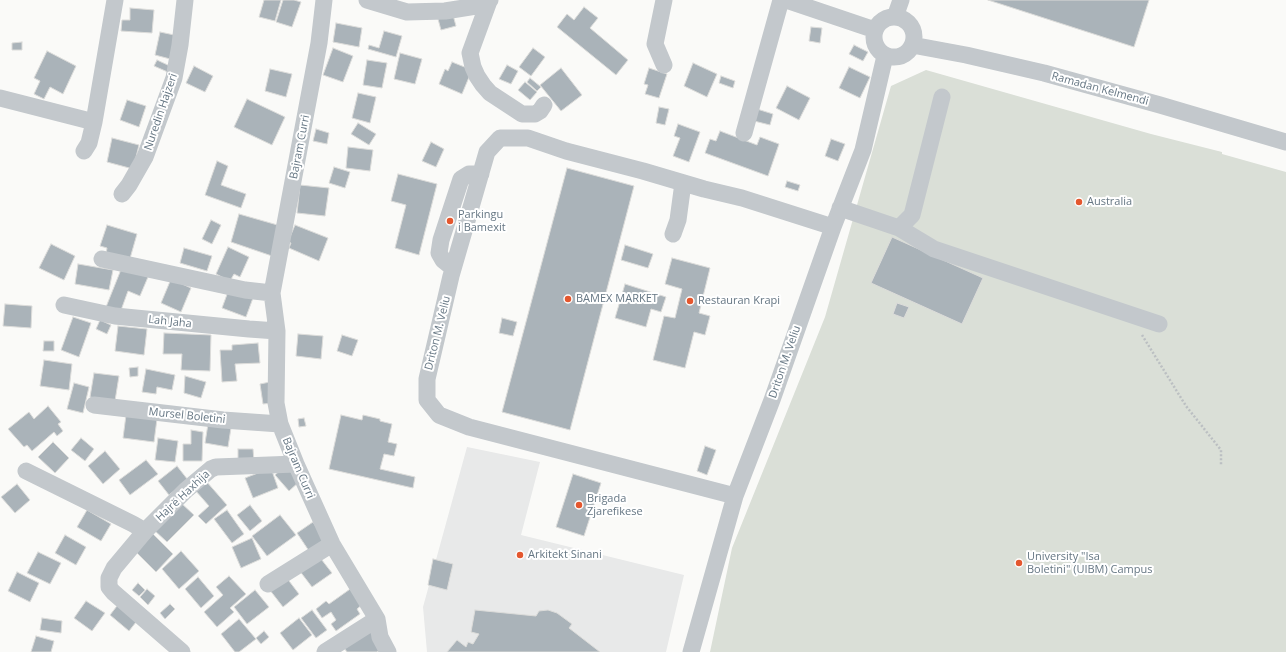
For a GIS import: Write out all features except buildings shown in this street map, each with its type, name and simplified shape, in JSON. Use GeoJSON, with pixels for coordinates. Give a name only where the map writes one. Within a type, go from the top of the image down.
{"type":"FeatureCollection","features":[{"type":"Feature","properties":{"kind":"street"},"geometry":{"type":"LineString","coordinates":[[84,150],[89,143],[94,122],[115,0]]}},
{"type":"Feature","properties":{"kind":"street","name":"Nuredin Hajzeri"},"geometry":{"type":"LineString","coordinates":[[122,194],[145,157],[174,78],[180,45],[185,0]]}},
{"type":"Feature","properties":{"kind":"street","name":"Bajram Curri"},"geometry":{"type":"LineString","coordinates":[[324,0],[319,43],[272,293],[277,331],[276,403],[280,424],[296,464],[332,544],[377,619],[380,637],[388,652]]}},
{"type":"Feature","properties":{"kind":"street"},"geometry":{"type":"LineString","coordinates":[[367,0],[407,12],[445,12],[476,6],[489,0]]}},
{"type":"Feature","properties":{"kind":"street"},"geometry":{"type":"LineString","coordinates":[[489,0],[470,53],[472,67],[483,86],[490,93],[515,111],[522,114],[535,114],[544,105]]}},
{"type":"Feature","properties":{"kind":"street"},"geometry":{"type":"LineString","coordinates":[[664,0],[655,44],[664,65]]}},
{"type":"Feature","properties":{"kind":"street"},"geometry":{"type":"LineString","coordinates":[[744,133],[781,0]]}},
{"type":"Feature","properties":{"kind":"street"},"geometry":{"type":"LineString","coordinates":[[786,0],[875,30]]}},
{"type":"Feature","properties":{"kind":"street"},"geometry":{"type":"LineString","coordinates":[[895,17],[901,0]]}},
{"type":"Feature","properties":{"kind":"street"},"geometry":{"type":"LineString","coordinates":[[895,17],[907,22],[911,26],[913,32],[912,45],[904,55],[891,57],[885,56],[876,47],[874,36],[875,30],[878,24],[883,20],[895,17]]}},
{"type":"Feature","properties":{"kind":"street","name":"Ramadan Kelmendi"},"geometry":{"type":"LineString","coordinates":[[912,45],[966,55],[1044,73],[1286,142]]}},
{"type":"Feature","properties":{"kind":"street","name":"Driton M. Veliu"},"geometry":{"type":"LineString","coordinates":[[691,652],[735,496],[772,400],[833,226],[863,150],[885,56]]}},
{"type":"Feature","properties":{"kind":"street"},"geometry":{"type":"LineString","coordinates":[[899,228],[912,215],[942,97]]}},
{"type":"Feature","properties":{"kind":"street"},"geometry":{"type":"LineString","coordinates":[[0,98],[94,122]]}},
{"type":"Feature","properties":{"kind":"street","name":"Driton M. Veliu"},"geometry":{"type":"LineString","coordinates":[[735,496],[469,427],[439,415],[427,400],[427,379],[453,268],[488,152],[500,138],[528,138],[566,151],[742,198],[833,226]]}},
{"type":"Feature","properties":{"kind":"street"},"geometry":{"type":"LineString","coordinates":[[673,234],[678,220],[683,183]]}},
{"type":"Feature","properties":{"kind":"street"},"geometry":{"type":"LineString","coordinates":[[840,208],[899,228],[934,249],[1159,324]]}},
{"type":"Feature","properties":{"kind":"street"},"geometry":{"type":"LineString","coordinates":[[102,259],[245,290],[272,293]]}},
{"type":"Feature","properties":{"kind":"street","name":"Lah Jaha"},"geometry":{"type":"LineString","coordinates":[[64,305],[115,316],[277,331]]}},
{"type":"Feature","properties":{"kind":"street","name":"Mursel Boletini"},"geometry":{"type":"LineString","coordinates":[[94,405],[223,420],[280,424]]}},
{"type":"Feature","properties":{"kind":"street","name":"Hajrë Haxhija"},"geometry":{"type":"LineString","coordinates":[[182,652],[113,592],[109,586],[109,578],[114,568],[145,531],[186,490],[211,469],[216,467],[296,464]]}},
{"type":"Feature","properties":{"kind":"street"},"geometry":{"type":"LineString","coordinates":[[26,471],[126,520],[145,531]]}},
{"type":"Feature","properties":{"kind":"street"},"geometry":{"type":"LineString","coordinates":[[268,584],[332,544]]}},
{"type":"Feature","properties":{"kind":"street"},"geometry":{"type":"LineString","coordinates":[[325,652],[377,619]]}},
{"type":"Feature","properties":{"kind":"path"},"geometry":{"type":"LineString","coordinates":[[1130,314],[1186,406],[1221,450],[1222,466]]}},
{"type":"Feature","properties":{"kind":"shaded area"},"geometry":{"type":"Polygon","coordinates":[[[926,70],[1151,134],[1222,152],[1222,154],[1286,172],[1286,652],[710,652],[732,548],[825,317],[891,86],[926,70]]]}},
{"type":"Feature","properties":{"kind":"shaded area","name":"Arkitekt Sinani"},"geometry":{"type":"Polygon","coordinates":[[[467,447],[540,462],[521,535],[684,575],[666,652],[427,652],[423,607],[467,447]]]}},
{"type":"Feature","properties":{"kind":"place","name":"Australia"},"geometry":{"type":"Point","coordinates":[1079,202]}},
{"type":"Feature","properties":{"kind":"place","name":"Parkingu i Bamexit"},"geometry":{"type":"Point","coordinates":[450,221]}},
{"type":"Feature","properties":{"kind":"place","name":"BAMEX MARKET"},"geometry":{"type":"Point","coordinates":[568,299]}},
{"type":"Feature","properties":{"kind":"place","name":"Restauran Krapi"},"geometry":{"type":"Point","coordinates":[690,301]}},
{"type":"Feature","properties":{"kind":"place","name":"Brigada Zjarefikese"},"geometry":{"type":"Point","coordinates":[579,505]}},
{"type":"Feature","properties":{"kind":"place","name":"Arkitekt Sinani"},"geometry":{"type":"Point","coordinates":[520,555]}},
{"type":"Feature","properties":{"kind":"place","name":"University \"Isa Boletini\" (UIBM) Campus"},"geometry":{"type":"Point","coordinates":[1019,563]}}]}
